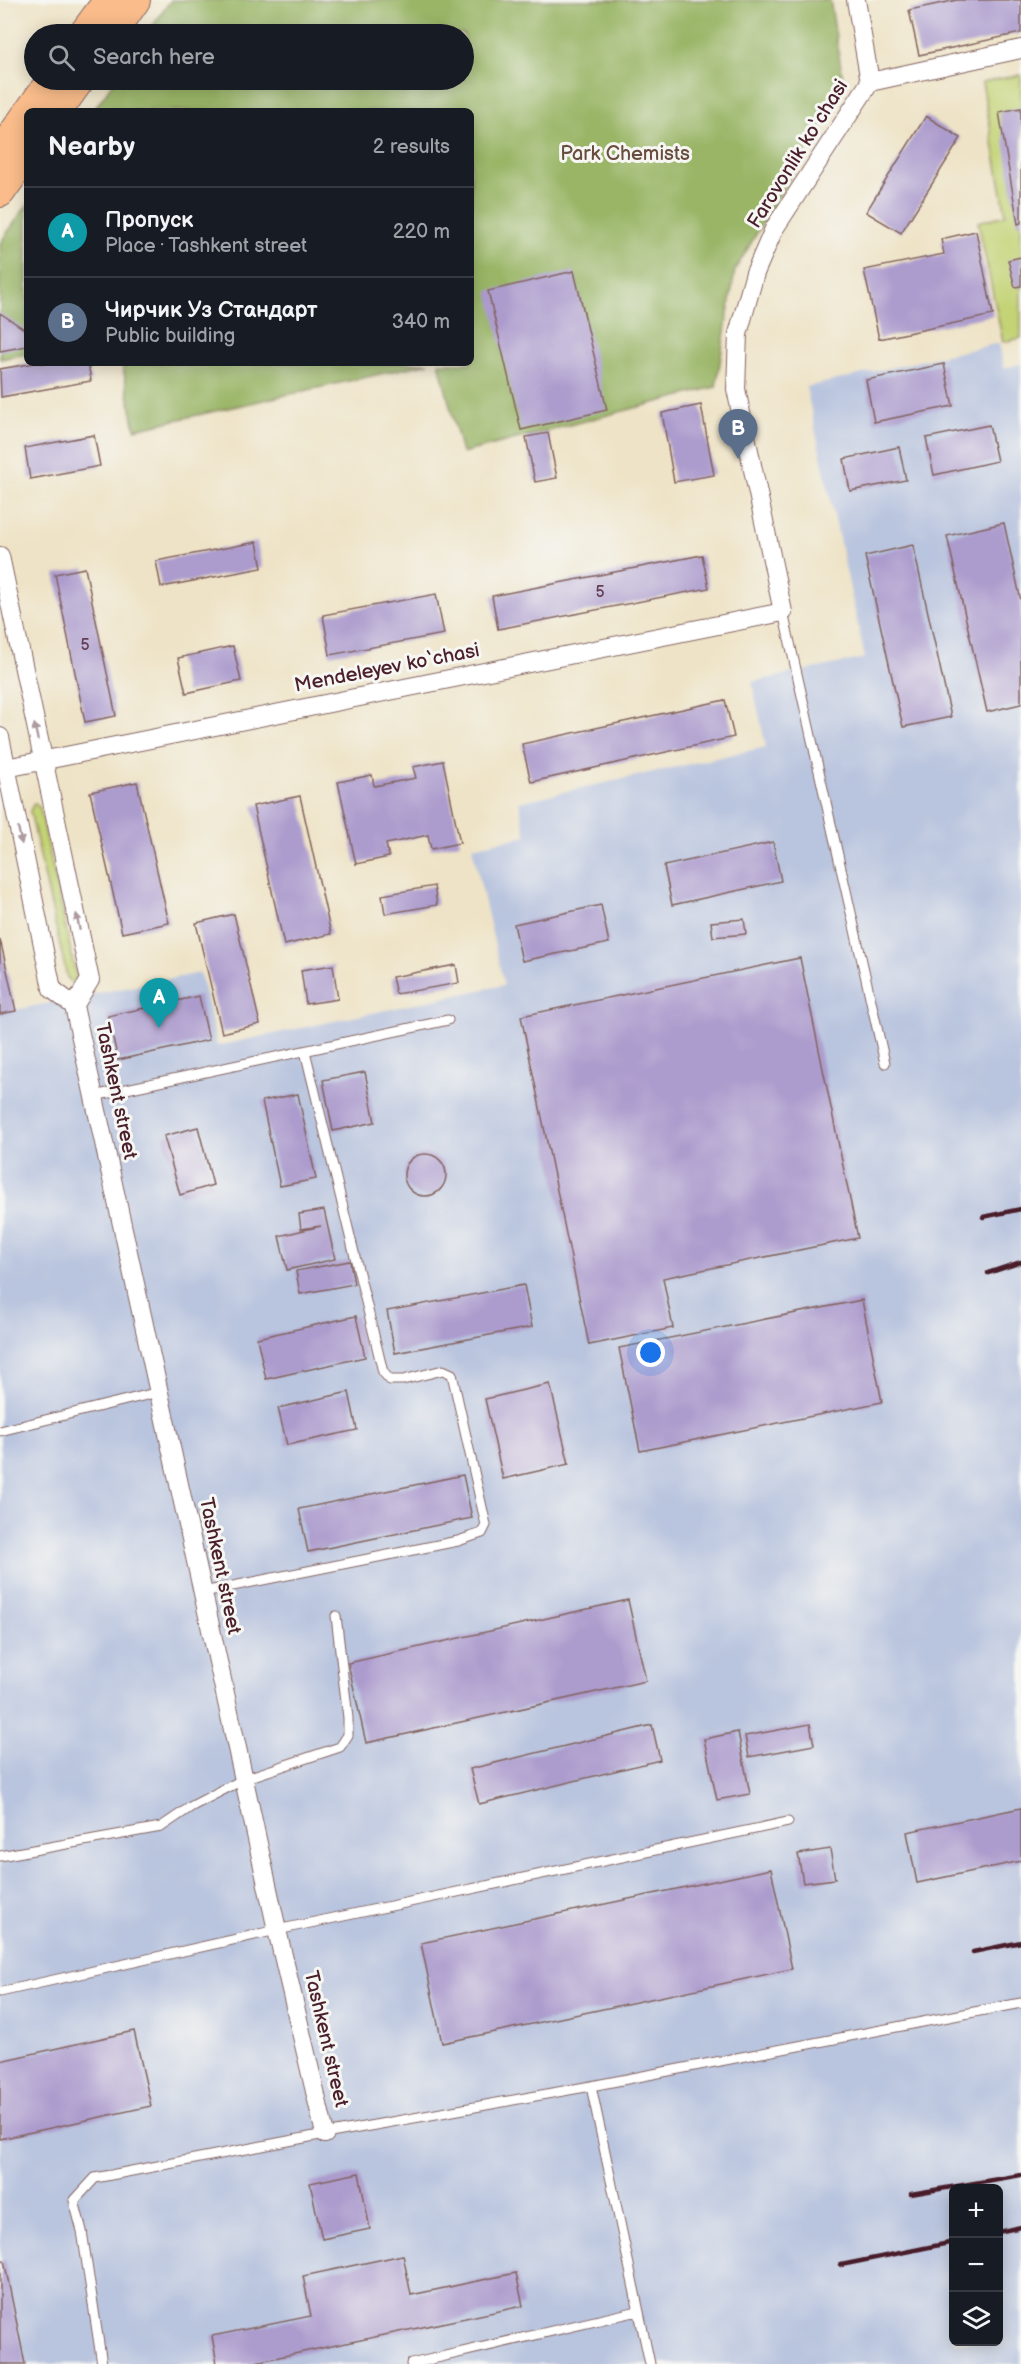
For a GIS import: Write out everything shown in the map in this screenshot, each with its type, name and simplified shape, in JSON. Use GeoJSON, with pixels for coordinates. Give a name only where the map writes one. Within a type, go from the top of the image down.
{"type":"FeatureCollection","features":[{"type":"Feature","properties":{"kind":"main road"},"geometry":{"type":"LineString","coordinates":[[91,24],[109,0]]}},
{"type":"Feature","properties":{"kind":"main road"},"geometry":{"type":"LineString","coordinates":[[118,24],[135,0]]}},
{"type":"Feature","properties":{"kind":"main road"},"geometry":{"type":"LineString","coordinates":[[32,108],[45,90]]}},
{"type":"Feature","properties":{"kind":"main road"},"geometry":{"type":"LineString","coordinates":[[59,108],[72,90]]}},
{"type":"Feature","properties":{"kind":"main road"},"geometry":{"type":"LineString","coordinates":[[0,153],[24,119]]}},
{"type":"Feature","properties":{"kind":"main road"},"geometry":{"type":"LineString","coordinates":[[0,192],[24,158]]}},
{"type":"Feature","properties":{"kind":"street","name":"Farovonlik ko‘chasi"},"geometry":{"type":"LineString","coordinates":[[783,612],[736,389],[738,334],[755,273],[774,229],[870,82],[856,0]]}},
{"type":"Feature","properties":{"kind":"street"},"geometry":{"type":"LineString","coordinates":[[870,82],[1021,49]]}},
{"type":"Feature","properties":{"kind":"street","name":"Tashkent street"},"geometry":{"type":"LineString","coordinates":[[0,555],[90,980],[74,1006]]}},
{"type":"Feature","properties":{"kind":"street","name":"Mendeleyev ko‘chasi"},"geometry":{"type":"LineString","coordinates":[[3,769],[783,612]]}},
{"type":"Feature","properties":{"kind":"street","name":"Tashkent street"},"geometry":{"type":"LineString","coordinates":[[0,737],[3,769],[52,989],[74,1006],[277,1930],[325,2134]]}},
{"type":"Feature","properties":{"kind":"lane"},"geometry":{"type":"LineString","coordinates":[[783,612],[885,1064]]}},
{"type":"Feature","properties":{"kind":"lane"},"geometry":{"type":"LineString","coordinates":[[94,1096],[448,1020]]}},
{"type":"Feature","properties":{"kind":"lane"},"geometry":{"type":"LineString","coordinates":[[202,1592],[459,1542],[482,1533],[486,1525],[452,1374],[443,1370],[403,1380],[390,1380],[383,1372],[305,1051]]}},
{"type":"Feature","properties":{"kind":"lane"},"geometry":{"type":"LineString","coordinates":[[0,1431],[159,1392]]}},
{"type":"Feature","properties":{"kind":"lane"},"geometry":{"type":"LineString","coordinates":[[0,1856],[161,1827],[192,1806],[244,1779],[340,1747],[348,1735],[336,1616]]}},
{"type":"Feature","properties":{"kind":"lane"},"geometry":{"type":"LineString","coordinates":[[0,1992],[277,1930],[788,1822]]}},
{"type":"Feature","properties":{"kind":"lane"},"geometry":{"type":"LineString","coordinates":[[102,2364],[82,2231],[74,2200],[95,2178],[591,2086],[1021,2002]]}},
{"type":"Feature","properties":{"kind":"lane"},"geometry":{"type":"LineString","coordinates":[[591,2086],[650,2364]]}},
{"type":"Feature","properties":{"kind":"lane"},"geometry":{"type":"LineString","coordinates":[[411,2364],[638,2311]]}},
{"type":"Feature","properties":{"kind":"shaded area"},"geometry":{"type":"Polygon","coordinates":[[[999,343],[1004,368],[1021,364],[1021,2364],[0,2364],[0,1013],[200,973],[217,1046],[504,985],[472,847],[526,836],[519,802],[766,747],[752,682],[865,658],[806,387],[999,343]]]}},
{"type":"Feature","properties":{"kind":"green space","name":"Park Chemists"},"geometry":{"type":"Polygon","coordinates":[[[171,0],[830,0],[844,86],[735,270],[716,387],[462,453],[440,366],[474,366],[474,108],[95,108],[108,90],[474,90],[474,24],[154,24],[171,0]]]}},
{"type":"Feature","properties":{"kind":"green space"},"geometry":{"type":"Polygon","coordinates":[[[1021,75],[1021,338],[1003,342],[978,222],[1006,215],[982,82],[1021,75]]]}},
{"type":"Feature","properties":{"kind":"green space"},"geometry":{"type":"Polygon","coordinates":[[[24,209],[24,355],[0,359],[0,243],[24,209]]]}},
{"type":"Feature","properties":{"kind":"green space"},"geometry":{"type":"Polygon","coordinates":[[[123,366],[416,366],[135,429],[123,366]]]}},
{"type":"Feature","properties":{"kind":"green space"},"geometry":{"type":"Polygon","coordinates":[[[34,803],[40,808],[76,975],[74,985],[67,977],[30,811],[34,803]]]}},
{"type":"Feature","properties":{"kind":"building"},"geometry":{"type":"Polygon","coordinates":[[[957,0],[1021,0],[1021,33],[919,55],[909,10],[957,0]]]}},
{"type":"Feature","properties":{"kind":"building"},"geometry":{"type":"Polygon","coordinates":[[[1021,108],[1021,223],[1018,224],[999,112],[1021,108]]]}},
{"type":"Feature","properties":{"kind":"building"},"geometry":{"type":"Polygon","coordinates":[[[926,116],[961,138],[901,233],[866,212],[926,116]]]}},
{"type":"Feature","properties":{"kind":"building"},"geometry":{"type":"Polygon","coordinates":[[[976,231],[993,315],[879,339],[864,270],[944,254],[941,239],[976,231]]]}},
{"type":"Feature","properties":{"kind":"building"},"geometry":{"type":"Polygon","coordinates":[[[1021,257],[1021,286],[1015,287],[1008,260],[1021,257]]]}},
{"type":"Feature","properties":{"kind":"building"},"geometry":{"type":"Polygon","coordinates":[[[574,271],[607,410],[521,430],[488,291],[574,271]]]}},
{"type":"Feature","properties":{"kind":"building"},"geometry":{"type":"Polygon","coordinates":[[[0,313],[24,329],[24,347],[0,351],[0,313]]]}},
{"type":"Feature","properties":{"kind":"building"},"geometry":{"type":"Polygon","coordinates":[[[944,364],[953,406],[874,422],[866,380],[944,364]]]}},
{"type":"Feature","properties":{"kind":"building"},"geometry":{"type":"Polygon","coordinates":[[[24,365],[88,366],[91,381],[1,397],[0,369],[24,365]]]}},
{"type":"Feature","properties":{"kind":"building"},"geometry":{"type":"Polygon","coordinates":[[[701,405],[714,475],[674,482],[662,413],[701,405]]]}},
{"type":"Feature","properties":{"kind":"building"},"geometry":{"type":"Polygon","coordinates":[[[989,425],[997,461],[934,475],[926,438],[989,425]]]}},
{"type":"Feature","properties":{"kind":"building"},"geometry":{"type":"Polygon","coordinates":[[[548,433],[557,478],[535,482],[526,437],[548,433]]]}},
{"type":"Feature","properties":{"kind":"building"},"geometry":{"type":"Polygon","coordinates":[[[94,435],[100,466],[30,479],[25,448],[94,435]]]}},
{"type":"Feature","properties":{"kind":"building"},"geometry":{"type":"Polygon","coordinates":[[[899,447],[906,480],[850,491],[844,459],[899,447]]]}},
{"type":"Feature","properties":{"kind":"building"},"geometry":{"type":"Polygon","coordinates":[[[1004,523],[1021,601],[1021,704],[987,712],[947,536],[1004,523]]]}},
{"type":"Feature","properties":{"kind":"building"},"geometry":{"type":"Polygon","coordinates":[[[257,542],[262,568],[161,587],[156,561],[257,542]]]}},
{"type":"Feature","properties":{"kind":"building"},"geometry":{"type":"Polygon","coordinates":[[[913,545],[951,717],[903,727],[865,556],[913,545]]]}},
{"type":"Feature","properties":{"kind":"building"},"geometry":{"type":"Polygon","coordinates":[[[702,555],[709,588],[498,629],[492,596],[702,555]]]}},
{"type":"Feature","properties":{"kind":"building"},"geometry":{"type":"Polygon","coordinates":[[[85,568],[116,716],[85,722],[55,574],[85,568]]]}},
{"type":"Feature","properties":{"kind":"building"},"geometry":{"type":"Polygon","coordinates":[[[436,594],[444,634],[330,655],[323,615],[436,594]]]}},
{"type":"Feature","properties":{"kind":"building"},"geometry":{"type":"Polygon","coordinates":[[[233,646],[241,681],[186,693],[178,658],[233,646]]]}},
{"type":"Feature","properties":{"kind":"building"},"geometry":{"type":"Polygon","coordinates":[[[725,700],[734,737],[531,782],[522,744],[725,700]]]}},
{"type":"Feature","properties":{"kind":"building"},"geometry":{"type":"Polygon","coordinates":[[[443,761],[460,843],[431,849],[428,835],[386,844],[389,857],[356,864],[338,782],[372,775],[374,786],[416,778],[413,767],[443,761]]]}},
{"type":"Feature","properties":{"kind":"building"},"geometry":{"type":"Polygon","coordinates":[[[137,782],[169,923],[122,933],[90,792],[137,782]]]}},
{"type":"Feature","properties":{"kind":"building"},"geometry":{"type":"Polygon","coordinates":[[[300,796],[331,934],[284,945],[253,806],[300,796]]]}},
{"type":"Feature","properties":{"kind":"building"},"geometry":{"type":"Polygon","coordinates":[[[773,842],[781,881],[672,905],[664,866],[773,842]]]}},
{"type":"Feature","properties":{"kind":"building"},"geometry":{"type":"Polygon","coordinates":[[[434,886],[437,905],[385,914],[382,895],[434,886]]]}},
{"type":"Feature","properties":{"kind":"building"},"geometry":{"type":"Polygon","coordinates":[[[601,905],[609,943],[522,961],[514,924],[601,905]]]}},
{"type":"Feature","properties":{"kind":"building"},"geometry":{"type":"Polygon","coordinates":[[[234,914],[260,1024],[222,1033],[196,923],[234,914]]]}},
{"type":"Feature","properties":{"kind":"building"},"geometry":{"type":"Polygon","coordinates":[[[744,919],[746,934],[713,937],[711,922],[744,919]]]}},
{"type":"Feature","properties":{"kind":"building"},"geometry":{"type":"Polygon","coordinates":[[[0,939],[16,1011],[0,1014],[0,939]]]}},
{"type":"Feature","properties":{"kind":"building"},"geometry":{"type":"Polygon","coordinates":[[[800,958],[858,1238],[663,1278],[673,1328],[589,1345],[521,1016],[800,958]]]}},
{"type":"Feature","properties":{"kind":"building"},"geometry":{"type":"Polygon","coordinates":[[[333,965],[338,999],[306,1004],[301,970],[333,965]]]}},
{"type":"Feature","properties":{"kind":"building"},"geometry":{"type":"Polygon","coordinates":[[[456,965],[459,983],[396,994],[392,977],[456,965]]]}},
{"type":"Feature","properties":{"kind":"building"},"geometry":{"type":"Polygon","coordinates":[[[199,996],[209,1040],[118,1060],[108,1016],[199,996]]]}},
{"type":"Feature","properties":{"kind":"building"},"geometry":{"type":"Polygon","coordinates":[[[365,1072],[375,1122],[333,1131],[323,1080],[365,1072]]]}},
{"type":"Feature","properties":{"kind":"building"},"geometry":{"type":"Polygon","coordinates":[[[298,1094],[316,1179],[280,1186],[262,1101],[298,1094]]]}},
{"type":"Feature","properties":{"kind":"building"},"geometry":{"type":"Polygon","coordinates":[[[198,1127],[213,1185],[180,1195],[164,1136],[198,1127]]]}},
{"type":"Feature","properties":{"kind":"building"},"geometry":{"type":"Polygon","coordinates":[[[425,1154],[440,1160],[446,1175],[440,1190],[425,1196],[410,1190],[404,1175],[410,1160],[425,1154]]]}},
{"type":"Feature","properties":{"kind":"building"},"geometry":{"type":"Polygon","coordinates":[[[324,1210],[335,1259],[287,1270],[279,1236],[321,1226],[301,1229],[299,1214],[324,1210]]]}},
{"type":"Feature","properties":{"kind":"building"},"geometry":{"type":"Polygon","coordinates":[[[350,1261],[354,1284],[300,1294],[296,1271],[350,1261]]]}},
{"type":"Feature","properties":{"kind":"building"},"geometry":{"type":"Polygon","coordinates":[[[524,1285],[532,1327],[395,1353],[387,1311],[524,1285]]]}},
{"type":"Feature","properties":{"kind":"building"},"geometry":{"type":"Polygon","coordinates":[[[862,1300],[882,1402],[640,1451],[619,1348],[862,1300]]]}},
{"type":"Feature","properties":{"kind":"building"},"geometry":{"type":"Polygon","coordinates":[[[356,1316],[365,1357],[266,1379],[257,1338],[356,1316]]]}},
{"type":"Feature","properties":{"kind":"building"},"geometry":{"type":"Polygon","coordinates":[[[550,1384],[569,1464],[503,1479],[485,1399],[550,1384]]]}},
{"type":"Feature","properties":{"kind":"building"},"geometry":{"type":"Polygon","coordinates":[[[349,1392],[357,1430],[287,1445],[278,1408],[349,1392]]]}},
{"type":"Feature","properties":{"kind":"building"},"geometry":{"type":"Polygon","coordinates":[[[463,1475],[472,1518],[308,1552],[299,1509],[463,1475]]]}},
{"type":"Feature","properties":{"kind":"building"},"geometry":{"type":"Polygon","coordinates":[[[628,1600],[646,1681],[366,1743],[348,1663],[628,1600]]]}},
{"type":"Feature","properties":{"kind":"building"},"geometry":{"type":"Polygon","coordinates":[[[810,1724],[814,1745],[749,1757],[745,1736],[810,1724]]]}},
{"type":"Feature","properties":{"kind":"building"},"geometry":{"type":"Polygon","coordinates":[[[652,1725],[660,1760],[479,1804],[470,1769],[652,1725]]]}},
{"type":"Feature","properties":{"kind":"building"},"geometry":{"type":"Polygon","coordinates":[[[738,1732],[750,1794],[717,1800],[704,1739],[738,1732]]]}},
{"type":"Feature","properties":{"kind":"building"},"geometry":{"type":"Polygon","coordinates":[[[1021,1808],[1021,1861],[917,1883],[907,1832],[1021,1808]]]}},
{"type":"Feature","properties":{"kind":"building"},"geometry":{"type":"Polygon","coordinates":[[[830,1849],[835,1879],[803,1883],[798,1854],[830,1849]]]}},
{"type":"Feature","properties":{"kind":"building"},"geometry":{"type":"Polygon","coordinates":[[[771,1869],[792,1969],[442,2043],[421,1943],[771,1869]]]}},
{"type":"Feature","properties":{"kind":"building"},"geometry":{"type":"Polygon","coordinates":[[[134,2031],[151,2106],[0,2139],[0,2061],[134,2031]]]}},
{"type":"Feature","properties":{"kind":"building"},"geometry":{"type":"Polygon","coordinates":[[[359,2173],[370,2229],[322,2239],[310,2183],[359,2173]]]}},
{"type":"Feature","properties":{"kind":"building"},"geometry":{"type":"Polygon","coordinates":[[[403,2255],[411,2295],[516,2273],[523,2306],[246,2364],[217,2364],[212,2336],[311,2316],[303,2276],[403,2255]]]}},
{"type":"Feature","properties":{"kind":"building"},"geometry":{"type":"Polygon","coordinates":[[[4,2260],[25,2364],[0,2364],[0,2261],[4,2260]]]}},
{"type":"Feature","properties":{"kind":"railway"},"geometry":{"type":"LineString","coordinates":[[983,1217],[1021,1209]]}},
{"type":"Feature","properties":{"kind":"railway"},"geometry":{"type":"LineString","coordinates":[[988,1273],[1021,1262]]}},
{"type":"Feature","properties":{"kind":"railway"},"geometry":{"type":"LineString","coordinates":[[973,1952],[1021,1942]]}},
{"type":"Feature","properties":{"kind":"railway"},"geometry":{"type":"LineString","coordinates":[[911,2194],[1021,2175]]}},
{"type":"Feature","properties":{"kind":"railway"},"geometry":{"type":"LineString","coordinates":[[1003,2231],[1021,2227]]}},
{"type":"Feature","properties":{"kind":"railway"},"geometry":{"type":"LineString","coordinates":[[841,2265],[949,2243]]}},
{"type":"Feature","properties":{"kind":"place","name":"Чирчик Уз Стандарт"},"geometry":{"type":"Point","coordinates":[738,459]}},
{"type":"Feature","properties":{"kind":"place","name":"Пропуск"},"geometry":{"type":"Point","coordinates":[159,1028]}}]}
